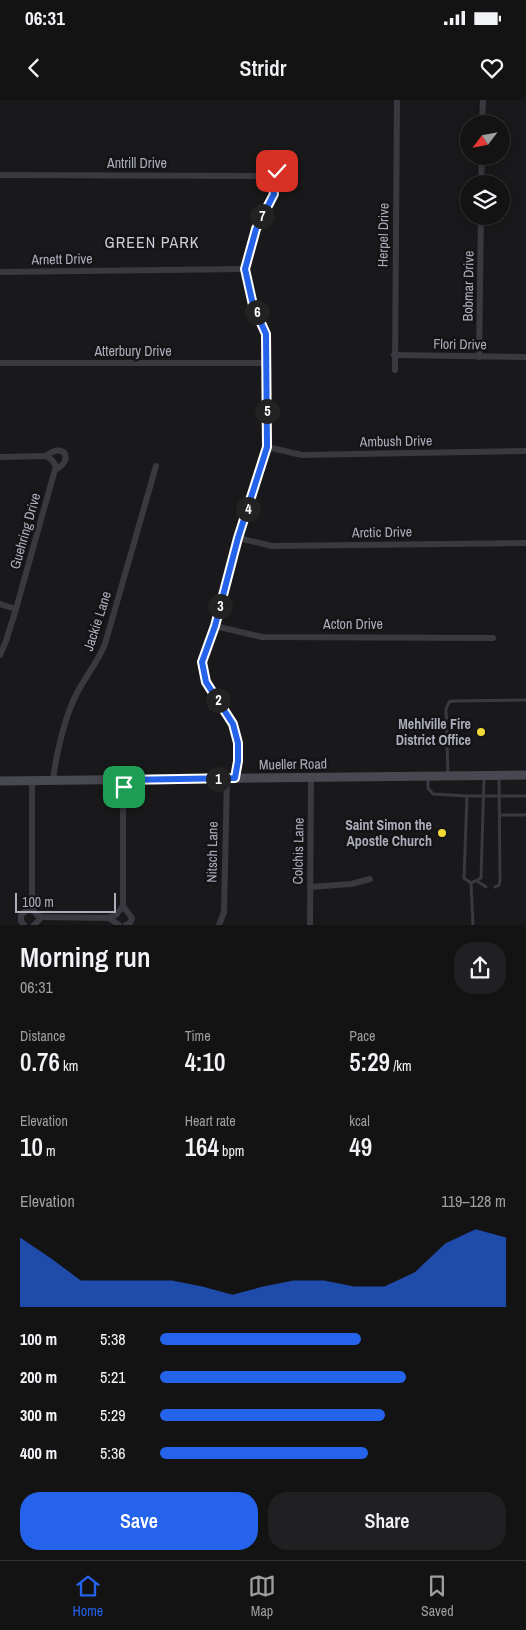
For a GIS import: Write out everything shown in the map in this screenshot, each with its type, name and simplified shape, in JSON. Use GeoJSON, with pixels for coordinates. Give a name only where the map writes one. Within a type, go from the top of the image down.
{"type":"FeatureCollection","features":[{"type":"Feature","properties":{"kind":"street","name":"Herpel Drive"},"geometry":{"type":"LineString","coordinates":[[395,370],[396,100]]}},
{"type":"Feature","properties":{"kind":"street"},"geometry":{"type":"LineString","coordinates":[[482,115],[483,100]]}},
{"type":"Feature","properties":{"kind":"street"},"geometry":{"type":"LineString","coordinates":[[245,269],[256,229],[274,192],[288,182],[291,177],[287,169],[283,169],[266,178]]}},
{"type":"Feature","properties":{"kind":"street","name":"Antrill Drive"},"geometry":{"type":"LineString","coordinates":[[0,174],[262,176],[272,182],[274,192]]}},
{"type":"Feature","properties":{"kind":"street","name":"Bobmar Drive"},"geometry":{"type":"LineString","coordinates":[[479,357],[481,225]]}},
{"type":"Feature","properties":{"kind":"street","name":"Arnett Drive"},"geometry":{"type":"LineString","coordinates":[[0,272],[245,269]]}},
{"type":"Feature","properties":{"kind":"street","name":"Nitsch Lane"},"geometry":{"type":"LineString","coordinates":[[219,925],[224,912],[231,778],[238,761],[238,743],[233,724],[206,682],[202,662],[215,626],[238,538],[267,447],[266,334],[253,305],[245,269]]}},
{"type":"Feature","properties":{"kind":"street","name":"Flori Drive"},"geometry":{"type":"LineString","coordinates":[[394,355],[526,357]]}},
{"type":"Feature","properties":{"kind":"street","name":"Atterbury Drive"},"geometry":{"type":"LineString","coordinates":[[0,363],[266,364]]}},
{"type":"Feature","properties":{"kind":"street","name":"Ambush Drive"},"geometry":{"type":"LineString","coordinates":[[267,447],[302,455],[526,451]]}},
{"type":"Feature","properties":{"kind":"street","name":"Guehring Drive"},"geometry":{"type":"LineString","coordinates":[[0,457],[46,456],[52,451],[57,450],[61,450],[66,454],[64,464],[56,470],[16,609],[0,655]]}},
{"type":"Feature","properties":{"kind":"street"},"geometry":{"type":"LineString","coordinates":[[46,456],[52,460],[56,470]]}},
{"type":"Feature","properties":{"kind":"street","name":"Jackie Lane"},"geometry":{"type":"LineString","coordinates":[[53,781],[55,763],[71,707],[78,690],[97,662],[105,644],[156,466]]}},
{"type":"Feature","properties":{"kind":"street","name":"Arctic Drive"},"geometry":{"type":"LineString","coordinates":[[238,538],[272,546],[526,543]]}},
{"type":"Feature","properties":{"kind":"street"},"geometry":{"type":"LineString","coordinates":[[0,604],[16,609]]}},
{"type":"Feature","properties":{"kind":"street","name":"Acton Drive"},"geometry":{"type":"LineString","coordinates":[[215,626],[262,637],[493,638]]}},
{"type":"Feature","properties":{"kind":"street","name":"Mueller Road"},"geometry":{"type":"LineString","coordinates":[[0,781],[526,775]]}},
{"type":"Feature","properties":{"kind":"street","name":"Colchis Lane"},"geometry":{"type":"LineString","coordinates":[[310,925],[311,778]]}},
{"type":"Feature","properties":{"kind":"street"},"geometry":{"type":"LineString","coordinates":[[124,780],[123,906],[132,918],[130,923],[126,925]]}},
{"type":"Feature","properties":{"kind":"street"},"geometry":{"type":"LineString","coordinates":[[32,781],[33,910],[42,918]]}},
{"type":"Feature","properties":{"kind":"street"},"geometry":{"type":"LineString","coordinates":[[310,887],[351,884],[370,879]]}},
{"type":"Feature","properties":{"kind":"street"},"geometry":{"type":"LineString","coordinates":[[34,925],[42,918],[109,918],[116,915],[123,906]]}},
{"type":"Feature","properties":{"kind":"street"},"geometry":{"type":"LineString","coordinates":[[24,925],[21,921],[21,915],[33,910]]}},
{"type":"Feature","properties":{"kind":"street"},"geometry":{"type":"LineString","coordinates":[[109,918],[119,925]]}},
{"type":"Feature","properties":{"kind":"lane"},"geometry":{"type":"LineString","coordinates":[[448,776],[446,709],[449,702],[526,700]]}},
{"type":"Feature","properties":{"kind":"lane"},"geometry":{"type":"LineString","coordinates":[[495,887],[499,885],[500,881],[499,775]]}},
{"type":"Feature","properties":{"kind":"lane"},"geometry":{"type":"LineString","coordinates":[[428,776],[428,788],[433,794],[526,796]]}},
{"type":"Feature","properties":{"kind":"lane"},"geometry":{"type":"LineString","coordinates":[[472,883],[481,878],[484,776]]}},
{"type":"Feature","properties":{"kind":"lane"},"geometry":{"type":"LineString","coordinates":[[466,796],[464,878],[472,883]]}},
{"type":"Feature","properties":{"kind":"lane"},"geometry":{"type":"LineString","coordinates":[[500,815],[526,815]]}},
{"type":"Feature","properties":{"kind":"lane"},"geometry":{"type":"LineString","coordinates":[[477,881],[486,887]]}},
{"type":"Feature","properties":{"kind":"lane"},"geometry":{"type":"LineString","coordinates":[[472,883],[473,925]]}},
{"type":"Feature","properties":{"kind":"place","name":"Mehlville Fire District Office"},"geometry":{"type":"Point","coordinates":[481,732]}},
{"type":"Feature","properties":{"kind":"place","name":"Saint Simon the Apostle Church"},"geometry":{"type":"Point","coordinates":[442,833]}},
{"type":"Feature","properties":{"kind":"district","name":"GREEN PARK"},"geometry":{"type":"Point","coordinates":[152,242]}},
{"type":"Feature","properties":{"kind":"route"},"geometry":{"type":"LineString","coordinates":[[124,787],[124,780],[235,778],[238,761],[238,743],[233,724],[206,682],[202,662],[215,626],[238,538],[267,447],[266,334],[253,305],[245,269],[256,229],[274,194],[272,182],[266,178],[277,171]]}}]}
